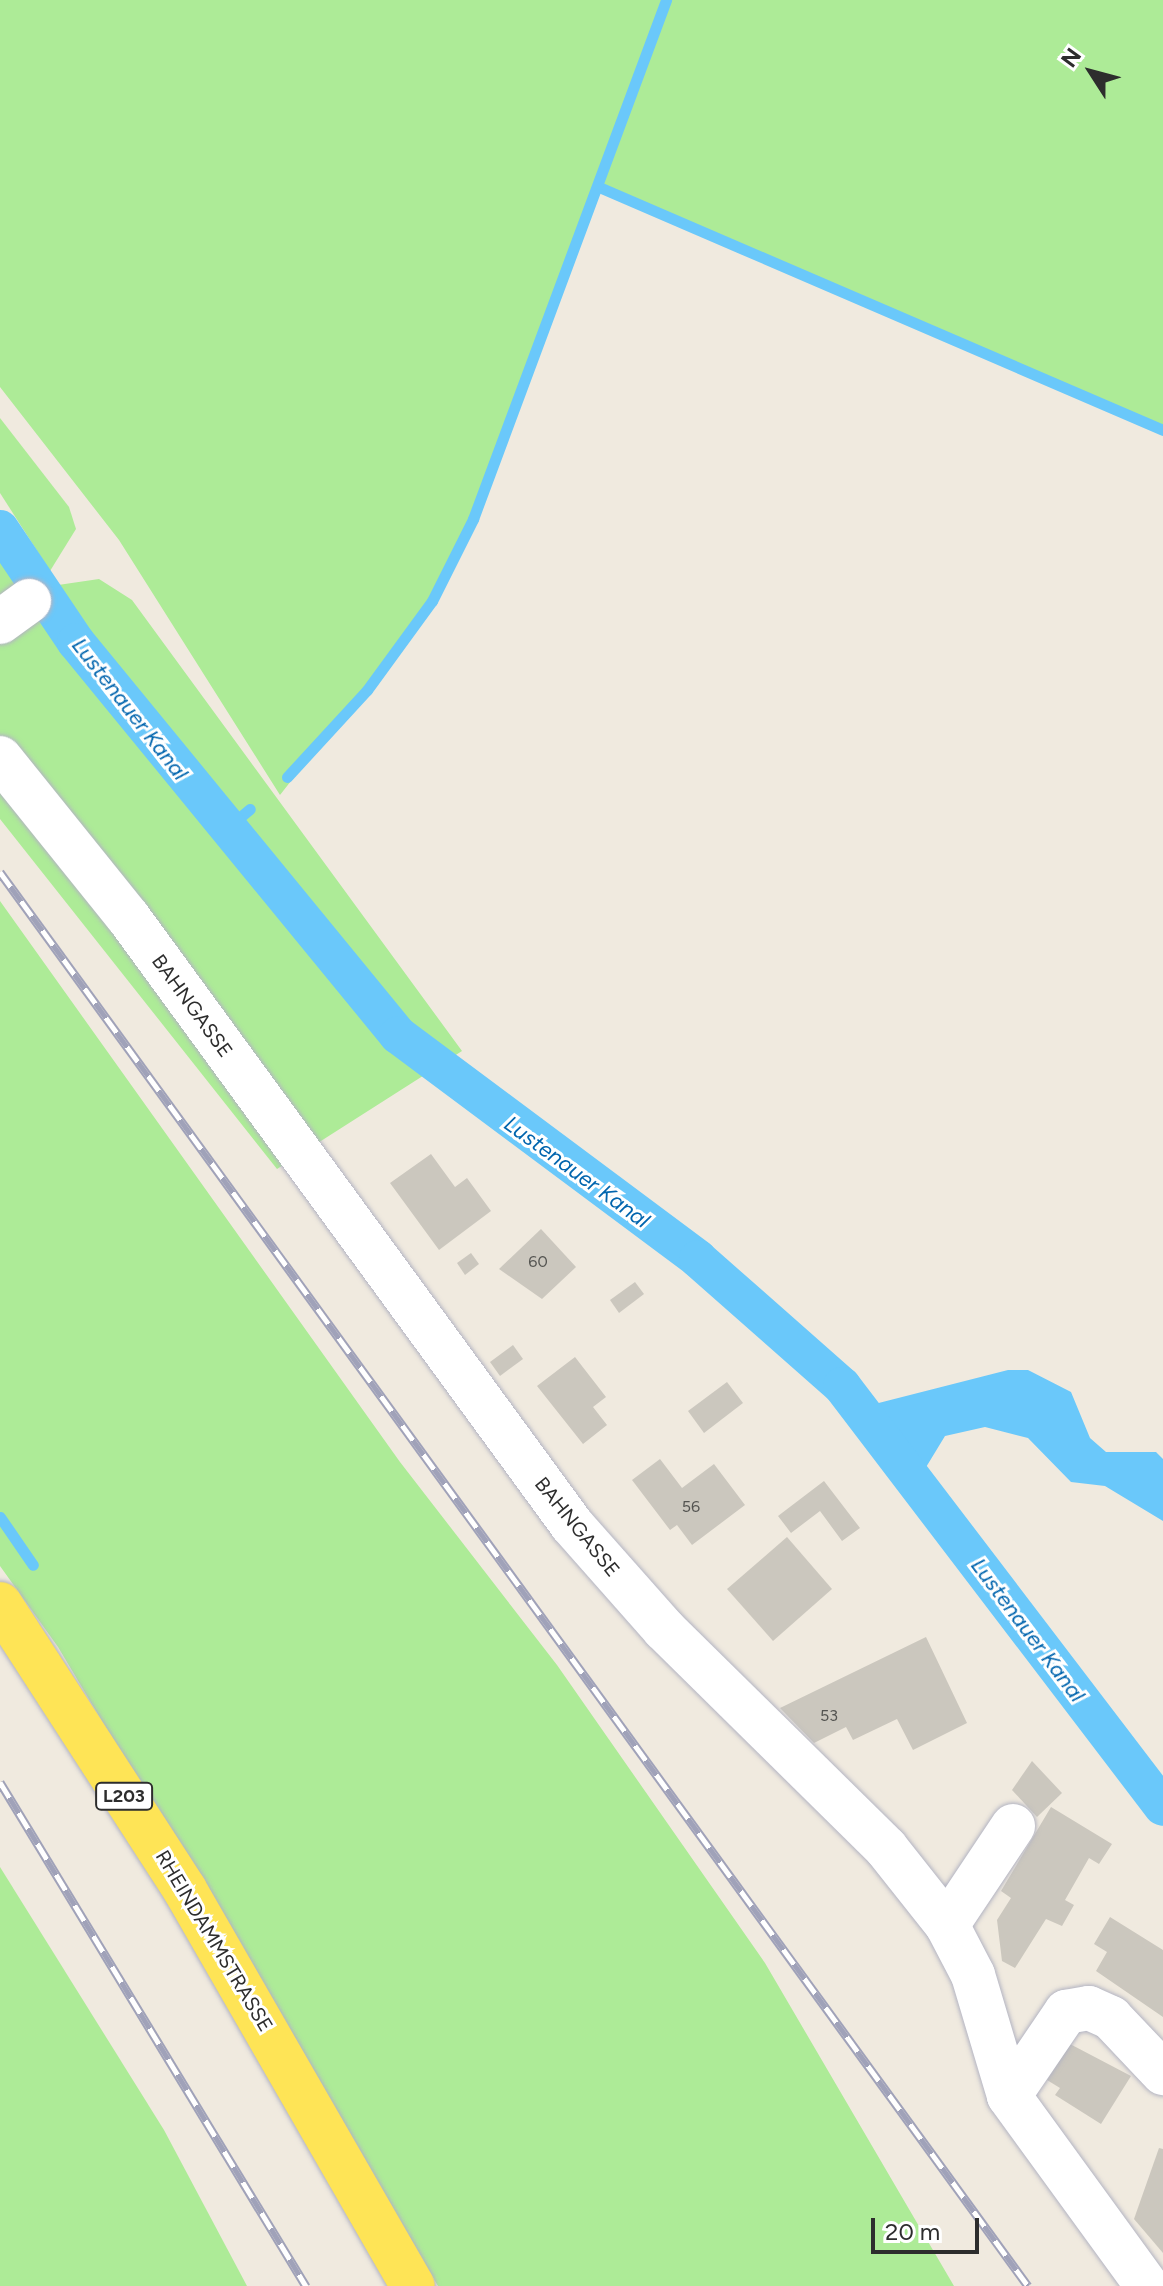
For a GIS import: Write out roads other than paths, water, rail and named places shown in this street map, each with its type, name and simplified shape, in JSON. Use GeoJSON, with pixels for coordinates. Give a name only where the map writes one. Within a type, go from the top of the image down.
{"type":"FeatureCollection","features":[{"type":"Feature","properties":{"kind":"main road","name":"RHEINDAMMSTRASSE"},"geometry":{"type":"LineString","coordinates":[[0,1604],[185,1890],[413,2286]]}},
{"type":"Feature","properties":{"kind":"street","name":"BAHNGASSE"},"geometry":{"type":"LineString","coordinates":[[0,758],[128,917],[572,1525],[664,1629],[886,1848],[947,1925],[973,1975],[1009,2096],[1147,2286]]}},
{"type":"Feature","properties":{"kind":"street"},"geometry":{"type":"LineString","coordinates":[[947,1925],[1013,1826]]}},
{"type":"Feature","properties":{"kind":"street"},"geometry":{"type":"LineString","coordinates":[[1009,2096],[1066,2012],[1089,2008],[1111,2018],[1163,2073]]}},
{"type":"Feature","properties":{"kind":"water"},"geometry":{"type":"Polygon","coordinates":[[[1008,1370],[1028,1370],[1071,1392],[1090,1438],[1106,1452],[1156,1452],[1163,1459],[1163,1521],[1105,1486],[1071,1482],[1028,1438],[985,1427],[945,1436],[917,1482],[859,1408],[1008,1370]]]}},
{"type":"Feature","properties":{"kind":"waterway"},"geometry":{"type":"LineString","coordinates":[[287,777],[367,690],[432,601],[473,519],[666,0]]}},
{"type":"Feature","properties":{"kind":"waterway"},"geometry":{"type":"LineString","coordinates":[[599,187],[1163,430]]}},
{"type":"Feature","properties":{"kind":"waterway","name":"Lustenauer Kanal"},"geometry":{"type":"LineString","coordinates":[[0,529],[76,642],[398,1035],[698,1259],[842,1386],[1163,1807]]}},
{"type":"Feature","properties":{"kind":"waterway"},"geometry":{"type":"LineString","coordinates":[[226,829],[250,809]]}},
{"type":"Feature","properties":{"kind":"waterway"},"geometry":{"type":"LineString","coordinates":[[0,1517],[33,1565]]}},
{"type":"Feature","properties":{"kind":"railway"},"geometry":{"type":"LineString","coordinates":[[0,872],[1028,2286]]}},
{"type":"Feature","properties":{"kind":"railway"},"geometry":{"type":"LineString","coordinates":[[0,1782],[306,2286]]}}]}
